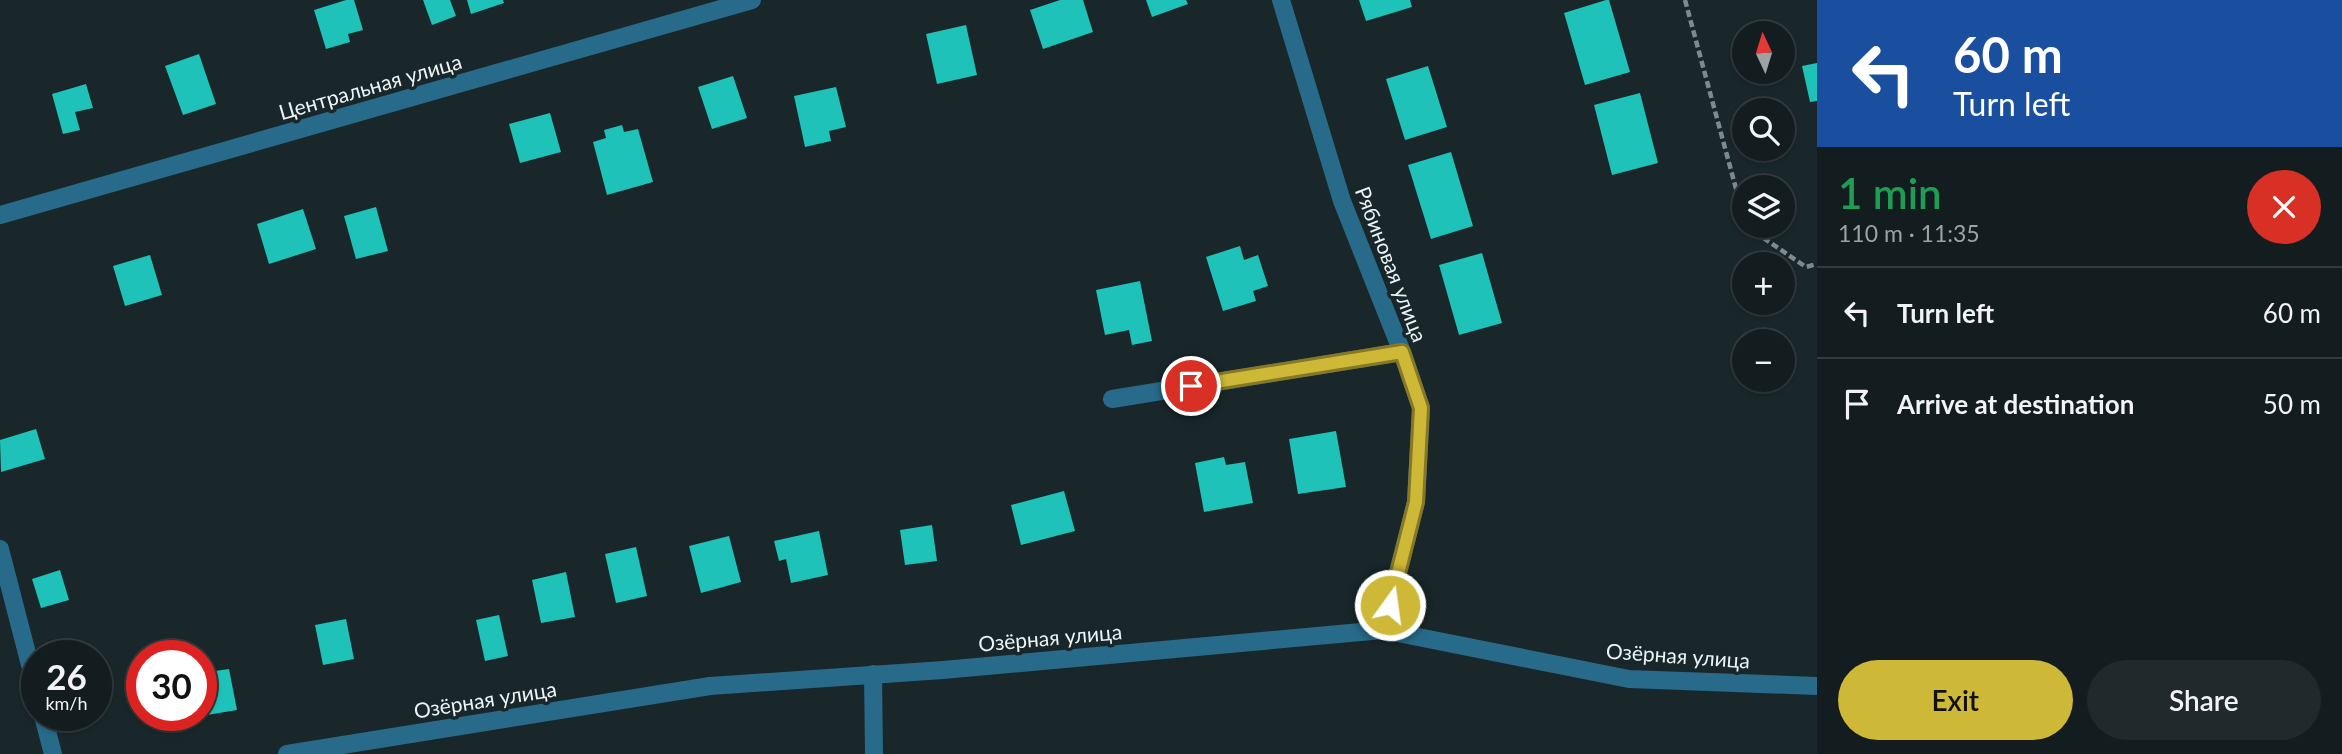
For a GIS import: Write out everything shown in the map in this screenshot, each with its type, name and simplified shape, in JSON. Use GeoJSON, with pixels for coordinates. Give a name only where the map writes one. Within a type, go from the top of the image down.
{"type":"FeatureCollection","features":[{"type":"Feature","properties":{"kind":"street","name":"Центральная улица"},"geometry":{"type":"LineString","coordinates":[[0,215],[752,0]]}},
{"type":"Feature","properties":{"kind":"street","name":"Рябиновая улица"},"geometry":{"type":"LineString","coordinates":[[1281,0],[1342,201],[1402,352],[1421,408],[1416,502],[1383,630]]}},
{"type":"Feature","properties":{"kind":"street"},"geometry":{"type":"LineString","coordinates":[[1112,399],[1402,352]]}},
{"type":"Feature","properties":{"kind":"street"},"geometry":{"type":"LineString","coordinates":[[0,549],[24,640]]}},
{"type":"Feature","properties":{"kind":"street","name":"Озёрная улица"},"geometry":{"type":"LineString","coordinates":[[287,754],[710,686],[1383,630],[1629,679],[1817,686]]}},
{"type":"Feature","properties":{"kind":"street"},"geometry":{"type":"LineString","coordinates":[[873,674],[874,754]]}},
{"type":"Feature","properties":{"kind":"street"},"geometry":{"type":"LineString","coordinates":[[47,731],[53,754]]}},
{"type":"Feature","properties":{"kind":"path"},"geometry":{"type":"LineString","coordinates":[[1685,0],[1732,175]]}},
{"type":"Feature","properties":{"kind":"path"},"geometry":{"type":"LineString","coordinates":[[1765,238],[1806,267],[1817,264]]}},
{"type":"Feature","properties":{"kind":"building"},"geometry":{"type":"Polygon","coordinates":[[[354,0],[363,30],[348,34],[350,42],[326,49],[314,10],[354,0]]]}},
{"type":"Feature","properties":{"kind":"building"},"geometry":{"type":"Polygon","coordinates":[[[423,0],[450,0],[456,16],[432,25],[423,0]]]}},
{"type":"Feature","properties":{"kind":"building"},"geometry":{"type":"Polygon","coordinates":[[[467,0],[503,0],[504,3],[471,14],[467,0]]]}},
{"type":"Feature","properties":{"kind":"building"},"geometry":{"type":"Polygon","coordinates":[[[1060,0],[1083,0],[1093,32],[1043,49],[1030,10],[1060,0]]]}},
{"type":"Feature","properties":{"kind":"building"},"geometry":{"type":"Polygon","coordinates":[[[1146,0],[1186,0],[1188,4],[1152,17],[1146,0]]]}},
{"type":"Feature","properties":{"kind":"building"},"geometry":{"type":"Polygon","coordinates":[[[1359,0],[1410,0],[1412,7],[1366,21],[1359,0]]]}},
{"type":"Feature","properties":{"kind":"building"},"geometry":{"type":"Polygon","coordinates":[[[1609,0],[1630,72],[1585,85],[1564,13],[1609,0]]]}},
{"type":"Feature","properties":{"kind":"building"},"geometry":{"type":"Polygon","coordinates":[[[966,25],[977,75],[937,84],[926,34],[966,25]]]}},
{"type":"Feature","properties":{"kind":"building"},"geometry":{"type":"Polygon","coordinates":[[[199,54],[216,104],[183,115],[165,66],[199,54]]]}},
{"type":"Feature","properties":{"kind":"building"},"geometry":{"type":"Polygon","coordinates":[[[1817,63],[1817,101],[1810,102],[1802,66],[1817,63]]]}},
{"type":"Feature","properties":{"kind":"building"},"geometry":{"type":"Polygon","coordinates":[[[1428,66],[1447,127],[1405,140],[1386,79],[1428,66]]]}},
{"type":"Feature","properties":{"kind":"building"},"geometry":{"type":"Polygon","coordinates":[[[733,76],[747,118],[712,129],[698,87],[733,76]]]}},
{"type":"Feature","properties":{"kind":"building"},"geometry":{"type":"Polygon","coordinates":[[[86,84],[93,108],[75,112],[80,130],[63,134],[52,94],[86,84]]]}},
{"type":"Feature","properties":{"kind":"building"},"geometry":{"type":"Polygon","coordinates":[[[836,87],[846,127],[829,131],[831,141],[805,147],[794,96],[836,87]]]}},
{"type":"Feature","properties":{"kind":"building"},"geometry":{"type":"Polygon","coordinates":[[[1640,93],[1658,163],[1612,175],[1594,105],[1640,93]]]}},
{"type":"Feature","properties":{"kind":"building"},"geometry":{"type":"Polygon","coordinates":[[[550,113],[561,152],[520,163],[509,124],[550,113]]]}},
{"type":"Feature","properties":{"kind":"building"},"geometry":{"type":"Polygon","coordinates":[[[622,125],[624,132],[638,129],[653,182],[607,195],[593,142],[606,138],[604,130],[622,125]]]}},
{"type":"Feature","properties":{"kind":"building"},"geometry":{"type":"Polygon","coordinates":[[[1451,152],[1473,226],[1431,239],[1408,165],[1451,152]]]}},
{"type":"Feature","properties":{"kind":"building"},"geometry":{"type":"Polygon","coordinates":[[[376,207],[388,251],[356,259],[344,216],[376,207]]]}},
{"type":"Feature","properties":{"kind":"building"},"geometry":{"type":"Polygon","coordinates":[[[303,209],[316,249],[269,264],[257,224],[303,209]]]}},
{"type":"Feature","properties":{"kind":"building"},"geometry":{"type":"Polygon","coordinates":[[[1240,246],[1244,260],[1258,255],[1268,286],[1253,291],[1256,301],[1223,311],[1206,257],[1240,246]]]}},
{"type":"Feature","properties":{"kind":"building"},"geometry":{"type":"Polygon","coordinates":[[[1482,253],[1502,323],[1459,335],[1439,265],[1482,253]]]}},
{"type":"Feature","properties":{"kind":"building"},"geometry":{"type":"Polygon","coordinates":[[[150,255],[162,295],[125,306],[113,266],[150,255]]]}},
{"type":"Feature","properties":{"kind":"building"},"geometry":{"type":"Polygon","coordinates":[[[1140,281],[1152,341],[1132,345],[1129,330],[1105,335],[1096,290],[1140,281]]]}},
{"type":"Feature","properties":{"kind":"building"},"geometry":{"type":"Polygon","coordinates":[[[36,429],[45,459],[1,472],[0,440],[36,429]]]}},
{"type":"Feature","properties":{"kind":"building"},"geometry":{"type":"Polygon","coordinates":[[[1336,431],[1346,487],[1298,494],[1289,439],[1336,431]]]}},
{"type":"Feature","properties":{"kind":"building"},"geometry":{"type":"Polygon","coordinates":[[[1224,457],[1226,465],[1245,462],[1253,503],[1204,512],[1195,463],[1224,457]]]}},
{"type":"Feature","properties":{"kind":"building"},"geometry":{"type":"Polygon","coordinates":[[[1064,491],[1075,531],[1021,545],[1011,505],[1064,491]]]}},
{"type":"Feature","properties":{"kind":"building"},"geometry":{"type":"Polygon","coordinates":[[[932,525],[937,561],[905,565],[900,530],[932,525]]]}},
{"type":"Feature","properties":{"kind":"building"},"geometry":{"type":"Polygon","coordinates":[[[819,531],[828,575],[791,583],[786,559],[779,561],[774,541],[819,531]]]}},
{"type":"Feature","properties":{"kind":"building"},"geometry":{"type":"Polygon","coordinates":[[[729,536],[741,582],[701,593],[689,546],[729,536]]]}},
{"type":"Feature","properties":{"kind":"building"},"geometry":{"type":"Polygon","coordinates":[[[636,547],[647,596],[616,603],[605,554],[636,547]]]}},
{"type":"Feature","properties":{"kind":"building"},"geometry":{"type":"Polygon","coordinates":[[[60,570],[69,600],[41,608],[32,579],[60,570]]]}},
{"type":"Feature","properties":{"kind":"building"},"geometry":{"type":"Polygon","coordinates":[[[566,572],[575,617],[541,623],[532,580],[566,572]]]}},
{"type":"Feature","properties":{"kind":"building"},"geometry":{"type":"Polygon","coordinates":[[[499,615],[508,656],[485,661],[476,620],[499,615]]]}},
{"type":"Feature","properties":{"kind":"building"},"geometry":{"type":"Polygon","coordinates":[[[346,619],[354,659],[323,665],[315,625],[346,619]]]}},
{"type":"Feature","properties":{"kind":"building"},"geometry":{"type":"Polygon","coordinates":[[[229,669],[237,710],[217,713],[217,671],[229,669]]]}},
{"type":"Feature","properties":{"kind":"route"},"geometry":{"type":"LineString","coordinates":[[1191,386],[1402,352],[1421,408],[1416,502],[1390,605]]}}]}
